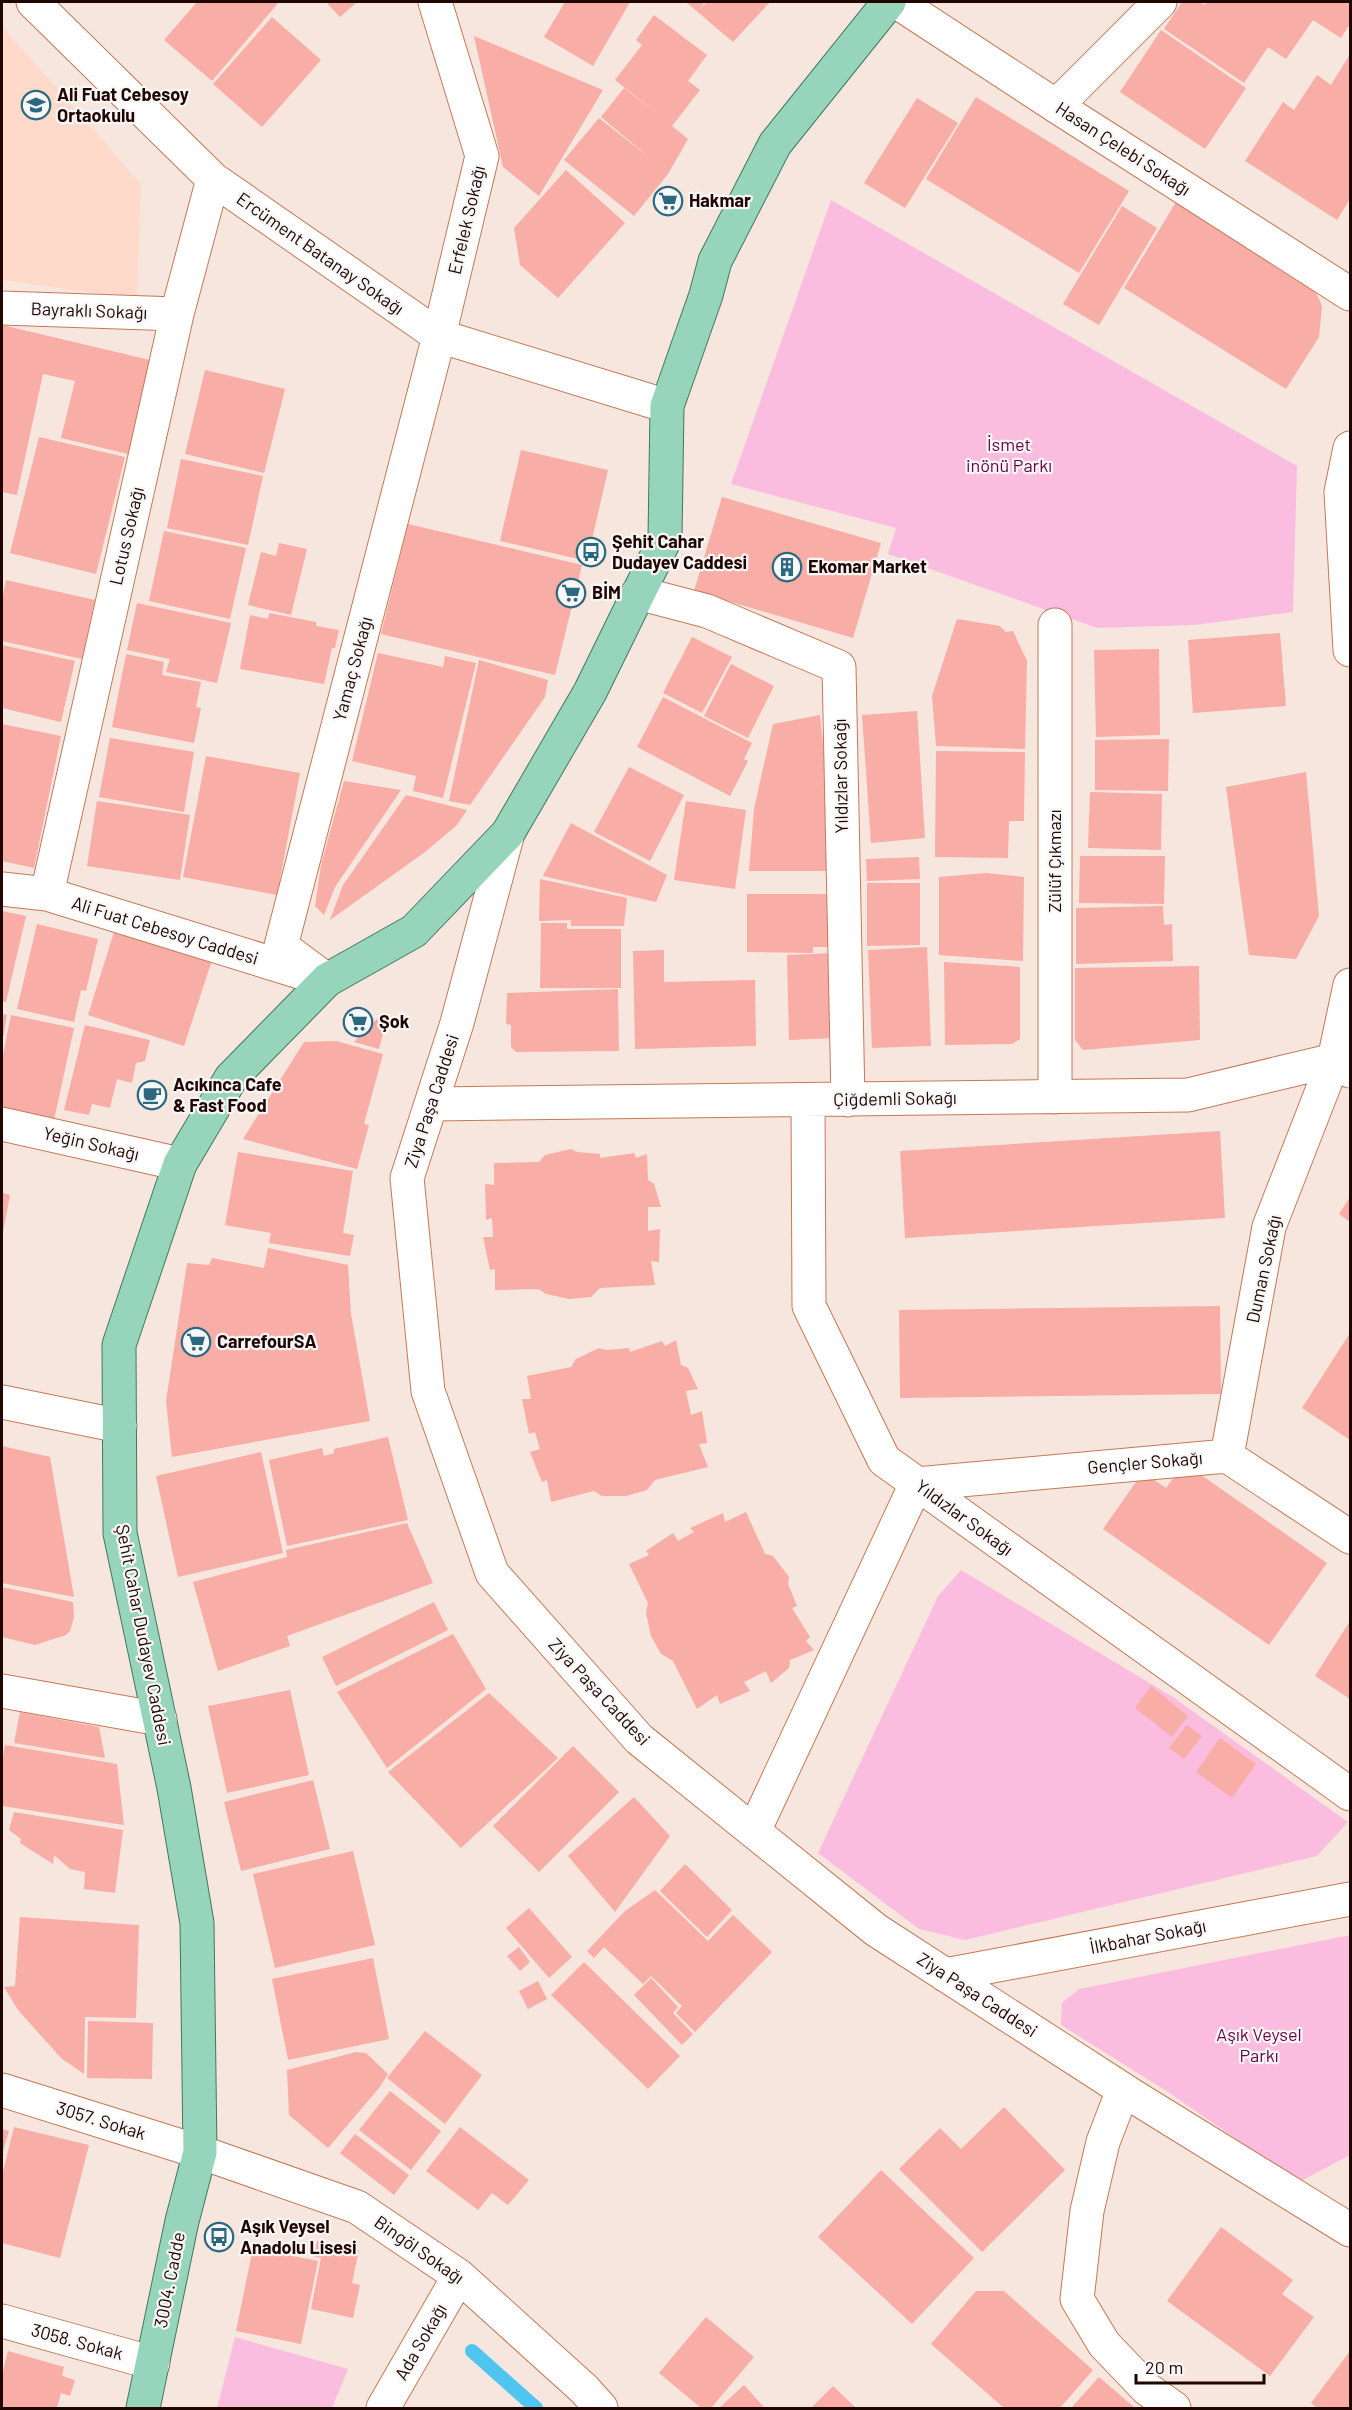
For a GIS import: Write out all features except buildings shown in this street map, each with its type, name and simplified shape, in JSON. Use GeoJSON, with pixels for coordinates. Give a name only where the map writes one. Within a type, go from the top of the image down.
{"type":"FeatureCollection","features":[{"type":"Feature","properties":{"kind":"main road","name":"Şehit Cahar Dudayev Caddesi"},"geometry":{"type":"LineString","coordinates":[[200,2152],[197,1923],[160,1719],[120,1533],[119,1345],[180,1164],[231,1078],[327,980],[414,931],[508,832],[590,692],[665,538],[667,406],[706,295],[715,261],[775,144],[889,2]]}},
{"type":"Feature","properties":{"kind":"main road","name":"3004. Cadde"},"geometry":{"type":"LineString","coordinates":[[143,2409],[182,2221],[200,2152]]}},
{"type":"Feature","properties":{"kind":"street","name":"Ercüment Batanay Sokağı"},"geometry":{"type":"LineString","coordinates":[[33,2],[213,179],[439,336],[667,406]]}},
{"type":"Feature","properties":{"kind":"street","name":"Erfelek Sokağı"},"geometry":{"type":"LineString","coordinates":[[435,2],[482,156],[439,336]]}},
{"type":"Feature","properties":{"kind":"street","name":"Hasan Çelebi Sokağı"},"geometry":{"type":"LineString","coordinates":[[897,2],[1350,294]]}},
{"type":"Feature","properties":{"kind":"street"},"geometry":{"type":"LineString","coordinates":[[1056,106],[1160,2]]}},
{"type":"Feature","properties":{"kind":"street","name":"Lotus Sokağı"},"geometry":{"type":"LineString","coordinates":[[47,894],[177,314],[213,179]]}},
{"type":"Feature","properties":{"kind":"street","name":"Bayraklı Sokağı"},"geometry":{"type":"LineString","coordinates":[[2,308],[177,314]]}},
{"type":"Feature","properties":{"kind":"street","name":"Yamaç Sokağı"},"geometry":{"type":"LineString","coordinates":[[327,980],[281,946],[439,336]]}},
{"type":"Feature","properties":{"kind":"street"},"geometry":{"type":"LineString","coordinates":[[1350,448],[1341,492],[1350,650]]}},
{"type":"Feature","properties":{"kind":"street","name":"Yıldızlar Sokağı"},"geometry":{"type":"LineString","coordinates":[[638,593],[707,611],[839,667],[848,1100]]}},
{"type":"Feature","properties":{"kind":"street","name":"Zülüf Çıkmazı"},"geometry":{"type":"LineString","coordinates":[[1055,625],[1055,1096]]}},
{"type":"Feature","properties":{"kind":"street","name":"Ziya Paşa Caddesi"},"geometry":{"type":"LineString","coordinates":[[508,832],[457,1023],[407,1178],[428,1391],[492,1573],[639,1739],[876,1929],[1123,2090],[1350,2230]]}},
{"type":"Feature","properties":{"kind":"street","name":"Ali Fuat Cebesoy Caddesi"},"geometry":{"type":"LineString","coordinates":[[2,889],[47,894],[327,980]]}},
{"type":"Feature","properties":{"kind":"street","name":"Duman Sokağı"},"geometry":{"type":"LineString","coordinates":[[1227,1456],[1269,1227],[1342,1066],[1350,985]]}},
{"type":"Feature","properties":{"kind":"street","name":"Çiğdemli Sokağı"},"geometry":{"type":"LineString","coordinates":[[431,1104],[1188,1095],[1342,1066]]}},
{"type":"Feature","properties":{"kind":"street","name":"Yıldızlar Sokağı"},"geometry":{"type":"LineString","coordinates":[[807,1101],[809,1306],[884,1460],[1350,1794]]}},
{"type":"Feature","properties":{"kind":"street","name":"Yeğin Sokağı"},"geometry":{"type":"LineString","coordinates":[[2,1124],[180,1164]]}},
{"type":"Feature","properties":{"kind":"street"},"geometry":{"type":"LineString","coordinates":[[2,1402],[120,1426]]}},
{"type":"Feature","properties":{"kind":"street","name":"Gençler Sokağı"},"geometry":{"type":"LineString","coordinates":[[916,1484],[1227,1456],[1350,1537]]}},
{"type":"Feature","properties":{"kind":"street"},"geometry":{"type":"LineString","coordinates":[[754,1831],[916,1484]]}},
{"type":"Feature","properties":{"kind":"street"},"geometry":{"type":"LineString","coordinates":[[2,1691],[160,1719]]}},
{"type":"Feature","properties":{"kind":"street","name":"İlkbahar Sokağı"},"geometry":{"type":"LineString","coordinates":[[945,1975],[1350,1899]]}},
{"type":"Feature","properties":{"kind":"street","name":"3057. Sokak"},"geometry":{"type":"LineString","coordinates":[[2,2090],[200,2152]]}},
{"type":"Feature","properties":{"kind":"street"},"geometry":{"type":"LineString","coordinates":[[1123,2090],[1103,2142],[1087,2211],[1077,2299],[1104,2344],[1147,2389],[1174,2409]]}},
{"type":"Feature","properties":{"kind":"street","name":"Bingöl Sokağı"},"geometry":{"type":"LineString","coordinates":[[200,2152],[357,2207],[459,2276],[584,2389],[602,2409]]}},
{"type":"Feature","properties":{"kind":"street","name":"Ada Sokağı"},"geometry":{"type":"LineString","coordinates":[[383,2409],[459,2276]]}},
{"type":"Feature","properties":{"kind":"street","name":"3058. Sokak"},"geometry":{"type":"LineString","coordinates":[[2,2321],[153,2363]]}},
{"type":"Feature","properties":{"kind":"shaded area","name":"Ali Fuat Cebesoy Ortaokulu"},"geometry":{"type":"Polygon","coordinates":[[[2,26],[141,184],[137,299],[2,280],[2,26]]]}},
{"type":"Feature","properties":{"kind":"green space","name":"İsmet inönü Parkı"},"geometry":{"type":"Polygon","coordinates":[[[831,200],[1297,466],[1293,612],[1195,625],[1097,628],[888,554],[896,528],[731,484],[831,200]]]}},
{"type":"Feature","properties":{"kind":"green space"},"geometry":{"type":"Polygon","coordinates":[[[961,1570],[1173,1697],[1348,1822],[1317,1856],[965,1940],[919,1929],[818,1853],[938,1596],[961,1570]]]}},
{"type":"Feature","properties":{"kind":"green space","name":"Aşık Veysel Parkı"},"geometry":{"type":"Polygon","coordinates":[[[1350,1935],[1350,2155],[1299,2182],[1168,2092],[1061,2025],[1062,2003],[1079,1989],[1350,1935]]]}},
{"type":"Feature","properties":{"kind":"green space"},"geometry":{"type":"Polygon","coordinates":[[[235,2337],[348,2369],[332,2408],[217,2408],[235,2337]]]}},
{"type":"Feature","properties":{"kind":"waterway"},"geometry":{"type":"LineString","coordinates":[[472,2351],[536,2408]]}},
{"type":"Feature","properties":{"kind":"place","name":"Ali Fuat Cebesoy Ortaokulu"},"geometry":{"type":"Point","coordinates":[36,105]}},
{"type":"Feature","properties":{"kind":"place","name":"Hakmar"},"geometry":{"type":"Point","coordinates":[668,201]}},
{"type":"Feature","properties":{"kind":"place","name":"Şehit Cahar Dudayev Caddesi"},"geometry":{"type":"Point","coordinates":[591,552]}},
{"type":"Feature","properties":{"kind":"place","name":"Ekomar Market"},"geometry":{"type":"Point","coordinates":[787,567]}},
{"type":"Feature","properties":{"kind":"place","name":"BİM"},"geometry":{"type":"Point","coordinates":[571,593]}},
{"type":"Feature","properties":{"kind":"place","name":"Şok"},"geometry":{"type":"Point","coordinates":[358,1022]}},
{"type":"Feature","properties":{"kind":"place","name":"Acıkınca Cafe & Fast Food"},"geometry":{"type":"Point","coordinates":[152,1095]}},
{"type":"Feature","properties":{"kind":"place","name":"CarrefourSA"},"geometry":{"type":"Point","coordinates":[196,1342]}},
{"type":"Feature","properties":{"kind":"place","name":"Aşık Veysel Anadolu Lisesi"},"geometry":{"type":"Point","coordinates":[219,2237]}}]}
